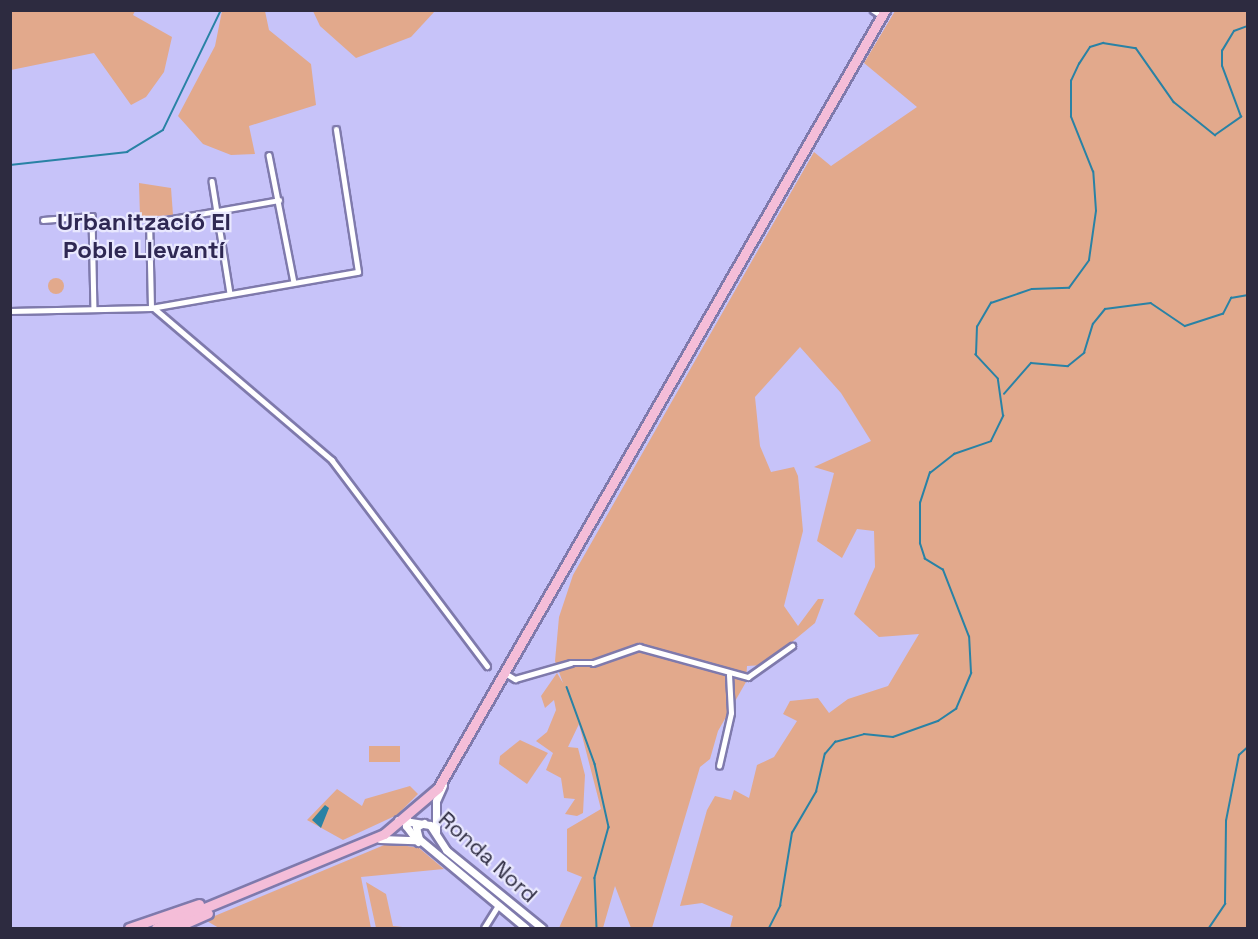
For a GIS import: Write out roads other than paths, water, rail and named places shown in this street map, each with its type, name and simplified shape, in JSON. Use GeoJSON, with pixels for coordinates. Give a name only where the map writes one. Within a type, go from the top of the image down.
{"type":"FeatureCollection","features":[{"type":"Feature","properties":{"kind":"highway"},"geometry":{"type":"LineString","coordinates":[[156,928],[360,846],[406,820],[452,767],[880,12]]}},
{"type":"Feature","properties":{"kind":"highway"},"geometry":{"type":"LineString","coordinates":[[175,928],[249,890],[393,822],[416,804],[500,683]]}},
{"type":"Feature","properties":{"kind":"highway"},"geometry":{"type":"LineString","coordinates":[[129,928],[249,890]]}},
{"type":"Feature","properties":{"kind":"main road"},"geometry":{"type":"LineString","coordinates":[[436,832],[436,801],[452,767]]}},
{"type":"Feature","properties":{"kind":"main road"},"geometry":{"type":"LineString","coordinates":[[406,820],[416,804]]}},
{"type":"Feature","properties":{"kind":"main road"},"geometry":{"type":"LineString","coordinates":[[406,820],[415,840]]}},
{"type":"Feature","properties":{"kind":"main road"},"geometry":{"type":"LineString","coordinates":[[393,822],[406,820],[424,823]]}},
{"type":"Feature","properties":{"kind":"main road","name":"Ronda Nord"},"geometry":{"type":"LineString","coordinates":[[526,928],[428,847],[416,834],[424,823],[436,832],[446,850],[542,928]]}},
{"type":"Feature","properties":{"kind":"main road"},"geometry":{"type":"LineString","coordinates":[[360,846],[386,837],[415,840],[428,847]]}},
{"type":"Feature","properties":{"kind":"street"},"geometry":{"type":"LineString","coordinates":[[10,311],[152,308],[358,272],[336,130]]}},
{"type":"Feature","properties":{"kind":"street"},"geometry":{"type":"LineString","coordinates":[[269,155],[294,283]]}},
{"type":"Feature","properties":{"kind":"street"},"geometry":{"type":"LineString","coordinates":[[212,181],[230,294]]}},
{"type":"Feature","properties":{"kind":"street"},"geometry":{"type":"LineString","coordinates":[[279,200],[149,223],[152,308],[332,459],[487,666]]}},
{"type":"Feature","properties":{"kind":"street"},"geometry":{"type":"LineString","coordinates":[[43,220],[92,216],[94,309]]}},
{"type":"Feature","properties":{"kind":"street"},"geometry":{"type":"LineString","coordinates":[[505,673],[515,679],[572,663],[593,663],[639,647],[692,658],[729,675],[760,673],[792,646]]}},
{"type":"Feature","properties":{"kind":"street"},"geometry":{"type":"LineString","coordinates":[[719,766],[731,713],[729,675]]}},
{"type":"Feature","properties":{"kind":"street"},"geometry":{"type":"LineString","coordinates":[[484,928],[498,906]]}},
{"type":"Feature","properties":{"kind":"water"},"geometry":{"type":"Polygon","coordinates":[[[325,805],[329,808],[321,828],[312,820],[325,805]]]}},
{"type":"Feature","properties":{"kind":"waterway"},"geometry":{"type":"LineString","coordinates":[[10,165],[127,152],[163,130],[221,10]]}},
{"type":"Feature","properties":{"kind":"waterway"},"geometry":{"type":"LineString","coordinates":[[769,928],[780,906],[792,833],[816,792],[825,754],[835,742],[864,734],[893,737],[938,721],[956,709],[971,673],[969,637],[943,570],[925,559],[920,544],[920,503],[930,473],[954,454],[991,441],[1003,416],[998,379],[976,355],[977,327],[991,303],[1032,289],[1069,288],[1089,260],[1096,211],[1093,172],[1071,117],[1071,81],[1079,64],[1090,47],[1103,43],[1136,48],[1174,102],[1215,135],[1241,117],[1222,66],[1222,51],[1234,31],[1248,26]]}},
{"type":"Feature","properties":{"kind":"waterway"},"geometry":{"type":"LineString","coordinates":[[1004,394],[1031,363],[1068,366],[1084,353],[1093,324],[1105,309],[1151,303],[1185,326],[1223,314],[1231,298],[1248,295]]}},
{"type":"Feature","properties":{"kind":"waterway"},"geometry":{"type":"LineString","coordinates":[[567,687],[595,764],[609,827],[595,878],[597,928]]}},
{"type":"Feature","properties":{"kind":"waterway"},"geometry":{"type":"LineString","coordinates":[[1209,928],[1225,904],[1226,821],[1239,755],[1248,747]]}},
{"type":"Feature","properties":{"kind":"district","name":"Urbanització El Poble Llevantí"},"geometry":{"type":"Point","coordinates":[144,236]}}]}
